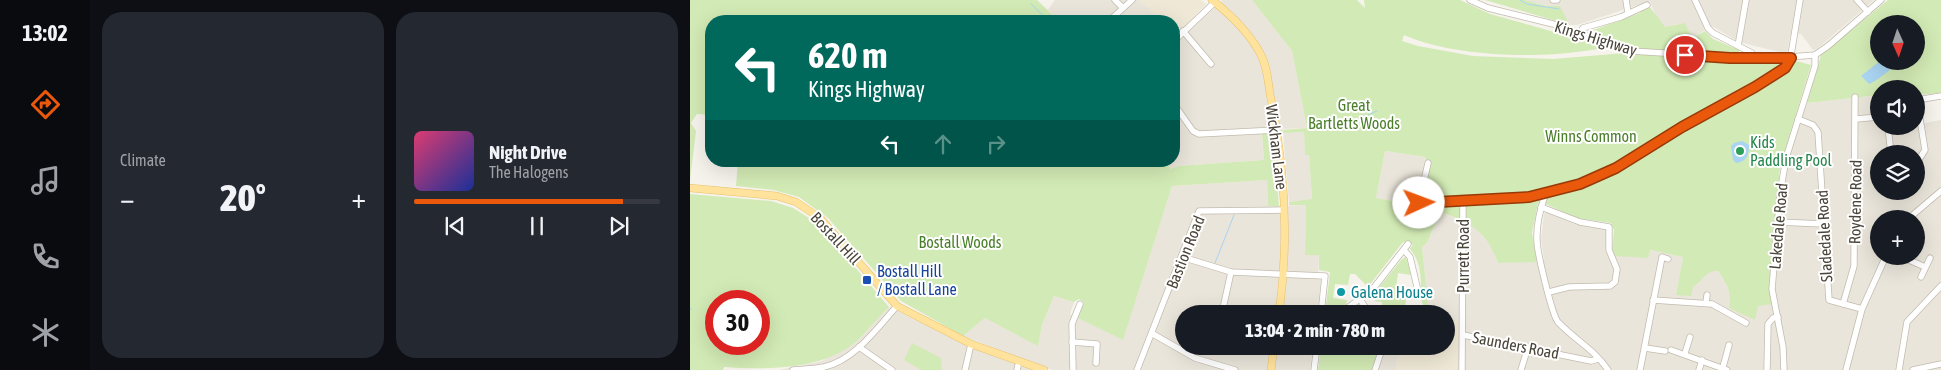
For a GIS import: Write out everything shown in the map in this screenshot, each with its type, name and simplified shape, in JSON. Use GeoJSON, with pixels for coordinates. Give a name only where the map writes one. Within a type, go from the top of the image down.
{"type":"FeatureCollection","features":[{"type":"Feature","properties":{"kind":"main road","name":"Wickham Lane"},"geometry":{"type":"LineString","coordinates":[[1213,1],[1232,16],[1260,53],[1278,130],[1284,210],[1283,275],[1280,305]]}},
{"type":"Feature","properties":{"kind":"main road","name":"Bostall Hill"},"geometry":{"type":"LineString","coordinates":[[690,188],[776,196],[796,202],[820,218],[897,306],[971,344],[1044,370]]}},
{"type":"Feature","properties":{"kind":"main road"},"geometry":{"type":"LineString","coordinates":[[1271,370],[1273,355]]}},
{"type":"Feature","properties":{"kind":"street"},"geometry":{"type":"LineString","coordinates":[[1115,0],[1123,8]]}},
{"type":"Feature","properties":{"kind":"street"},"geometry":{"type":"LineString","coordinates":[[1116,15],[1132,0]]}},
{"type":"Feature","properties":{"kind":"street","name":"Kings Highway"},"geometry":{"type":"LineString","coordinates":[[1470,0],[1495,10],[1534,18],[1641,52],[1755,59],[1814,55]]}},
{"type":"Feature","properties":{"kind":"street"},"geometry":{"type":"LineString","coordinates":[[1626,0],[1628,13]]}},
{"type":"Feature","properties":{"kind":"street"},"geometry":{"type":"LineString","coordinates":[[1695,0],[1708,28],[1752,54],[1755,59]]}},
{"type":"Feature","properties":{"kind":"street"},"geometry":{"type":"LineString","coordinates":[[1738,46],[1746,0]]}},
{"type":"Feature","properties":{"kind":"street"},"geometry":{"type":"LineString","coordinates":[[1428,163],[1419,203],[1463,202],[1545,195],[1580,184],[1616,168],[1685,125],[1762,83],[1785,68],[1791,58],[1800,0]]}},
{"type":"Feature","properties":{"kind":"street"},"geometry":{"type":"LineString","coordinates":[[1857,0],[1868,12]]}},
{"type":"Feature","properties":{"kind":"street"},"geometry":{"type":"LineString","coordinates":[[1814,55],[1828,46],[1881,0]]}},
{"type":"Feature","properties":{"kind":"street"},"geometry":{"type":"LineString","coordinates":[[1180,35],[1213,1]]}},
{"type":"Feature","properties":{"kind":"street"},"geometry":{"type":"LineString","coordinates":[[1580,33],[1582,28],[1647,5]]}},
{"type":"Feature","properties":{"kind":"street"},"geometry":{"type":"LineString","coordinates":[[1184,31],[1211,64]]}},
{"type":"Feature","properties":{"kind":"street","name":"Lakedale Road"},"geometry":{"type":"LineString","coordinates":[[1784,370],[1783,346],[1772,289],[1778,222],[1784,165],[1815,66],[1814,55]]}},
{"type":"Feature","properties":{"kind":"street"},"geometry":{"type":"LineString","coordinates":[[1925,151],[1918,99],[1941,96]]}},
{"type":"Feature","properties":{"kind":"street","name":"Roydene Road"},"geometry":{"type":"LineString","coordinates":[[1843,304],[1854,266],[1855,97]]}},
{"type":"Feature","properties":{"kind":"street"},"geometry":{"type":"LineString","coordinates":[[1180,113],[1193,131],[1199,134],[1278,130]]}},
{"type":"Feature","properties":{"kind":"street"},"geometry":{"type":"LineString","coordinates":[[1856,119],[1870,118]]}},
{"type":"Feature","properties":{"kind":"street","name":"Sladedale Road"},"geometry":{"type":"LineString","coordinates":[[1798,119],[1813,125],[1818,132],[1828,298],[1831,302],[1862,309]]}},
{"type":"Feature","properties":{"kind":"street"},"geometry":{"type":"LineString","coordinates":[[1919,210],[1941,191]]}},
{"type":"Feature","properties":{"kind":"street"},"geometry":{"type":"LineString","coordinates":[[1545,195],[1537,223],[1536,240],[1556,319],[1593,351],[1608,370]]}},
{"type":"Feature","properties":{"kind":"street","name":"Purrett Road"},"geometry":{"type":"LineString","coordinates":[[1462,370],[1463,202]]}},
{"type":"Feature","properties":{"kind":"street"},"geometry":{"type":"LineString","coordinates":[[1541,206],[1582,223],[1609,227],[1609,250],[1617,272],[1614,284],[1569,287],[1549,292]]}},
{"type":"Feature","properties":{"kind":"street","name":"Bastion Road"},"geometry":{"type":"LineString","coordinates":[[1137,370],[1153,334],[1198,211],[1284,210]]}},
{"type":"Feature","properties":{"kind":"street"},"geometry":{"type":"LineString","coordinates":[[1778,222],[1823,224]]}},
{"type":"Feature","properties":{"kind":"street"},"geometry":{"type":"LineString","coordinates":[[1352,305],[1372,290],[1408,244]]}},
{"type":"Feature","properties":{"kind":"street"},"geometry":{"type":"LineString","coordinates":[[1404,250],[1410,257],[1418,291],[1416,295]]}},
{"type":"Feature","properties":{"kind":"street"},"geometry":{"type":"LineString","coordinates":[[1182,257],[1231,272],[1325,276],[1322,305]]}},
{"type":"Feature","properties":{"kind":"street"},"geometry":{"type":"LineString","coordinates":[[1640,370],[1653,300],[1654,281],[1662,257],[1668,259]]}},
{"type":"Feature","properties":{"kind":"street"},"geometry":{"type":"LineString","coordinates":[[1920,277],[1930,258]]}},
{"type":"Feature","properties":{"kind":"street"},"geometry":{"type":"LineString","coordinates":[[1846,370],[1862,309],[1882,265]]}},
{"type":"Feature","properties":{"kind":"street"},"geometry":{"type":"LineString","coordinates":[[1920,265],[1925,267]]}},
{"type":"Feature","properties":{"kind":"street"},"geometry":{"type":"LineString","coordinates":[[1224,305],[1231,272]]}},
{"type":"Feature","properties":{"kind":"street"},"geometry":{"type":"LineString","coordinates":[[1899,370],[1907,322],[1941,286]]}},
{"type":"Feature","properties":{"kind":"street"},"geometry":{"type":"LineString","coordinates":[[1706,303],[1707,294]]}},
{"type":"Feature","properties":{"kind":"street"},"geometry":{"type":"LineString","coordinates":[[1360,299],[1364,305]]}},
{"type":"Feature","properties":{"kind":"street"},"geometry":{"type":"LineString","coordinates":[[1653,300],[1712,304],[1746,323]]}},
{"type":"Feature","properties":{"kind":"street"},"geometry":{"type":"LineString","coordinates":[[1073,370],[1072,324],[1080,304]]}},
{"type":"Feature","properties":{"kind":"street"},"geometry":{"type":"LineString","coordinates":[[793,370],[824,368],[841,360],[859,347],[897,306]]}},
{"type":"Feature","properties":{"kind":"street"},"geometry":{"type":"LineString","coordinates":[[1767,370],[1768,324],[1773,318],[1778,318]]}},
{"type":"Feature","properties":{"kind":"street"},"geometry":{"type":"LineString","coordinates":[[1153,334],[1195,358],[1235,370]]}},
{"type":"Feature","properties":{"kind":"street","name":"Saunders Road"},"geometry":{"type":"LineString","coordinates":[[1463,334],[1592,360],[1598,359]]}},
{"type":"Feature","properties":{"kind":"street"},"geometry":{"type":"LineString","coordinates":[[1685,353],[1690,337]]}},
{"type":"Feature","properties":{"kind":"street"},"geometry":{"type":"LineString","coordinates":[[1072,342],[1097,344],[1096,364]]}},
{"type":"Feature","properties":{"kind":"street"},"geometry":{"type":"LineString","coordinates":[[964,370],[971,344]]}},
{"type":"Feature","properties":{"kind":"street"},"geometry":{"type":"LineString","coordinates":[[1645,348],[1685,353],[1725,369],[1729,345]]}},
{"type":"Feature","properties":{"kind":"street"},"geometry":{"type":"LineString","coordinates":[[859,347],[892,370]]}},
{"type":"Feature","properties":{"kind":"street"},"geometry":{"type":"LineString","coordinates":[[1521,370],[1528,347]]}},
{"type":"Feature","properties":{"kind":"street"},"geometry":{"type":"LineString","coordinates":[[1314,370],[1316,355]]}},
{"type":"Feature","properties":{"kind":"street"},"geometry":{"type":"LineString","coordinates":[[1375,370],[1380,355]]}},
{"type":"Feature","properties":{"kind":"street"},"geometry":{"type":"LineString","coordinates":[[1699,370],[1702,360]]}},
{"type":"Feature","properties":{"kind":"street"},"geometry":{"type":"LineString","coordinates":[[1018,370],[1019,361]]}},
{"type":"Feature","properties":{"kind":"street"},"geometry":{"type":"LineString","coordinates":[[1913,370],[1930,368],[1941,364]]}},
{"type":"Feature","properties":{"kind":"shaded area"},"geometry":{"type":"Polygon","coordinates":[[[1055,0],[1139,0],[1155,15],[1053,15],[1048,10],[1055,0]]]}},
{"type":"Feature","properties":{"kind":"shaded area"},"geometry":{"type":"Polygon","coordinates":[[[1139,0],[1201,0],[1206,4],[1180,31],[1180,15],[1155,15],[1139,0]]]}},
{"type":"Feature","properties":{"kind":"shaded area"},"geometry":{"type":"Polygon","coordinates":[[[1220,0],[1252,0],[1292,51],[1307,128],[1282,129],[1282,126],[1261,127],[1264,160],[1180,166],[1180,38],[1222,1],[1220,0]]]}},
{"type":"Feature","properties":{"kind":"shaded area"},"geometry":{"type":"Polygon","coordinates":[[[1525,0],[1874,0],[1817,49],[1813,50],[1801,34],[1790,35],[1787,54],[1739,42],[1712,26],[1692,38],[1678,24],[1660,29],[1650,1],[1577,25],[1570,25],[1560,6],[1546,6],[1525,0]]]}},
{"type":"Feature","properties":{"kind":"shaded area"},"geometry":{"type":"Polygon","coordinates":[[[1870,96],[1870,135],[1925,135],[1925,123],[1941,120],[1941,370],[1377,370],[1382,355],[1455,355],[1455,305],[1428,305],[1422,247],[1427,243],[1440,212],[1473,224],[1492,247],[1498,263],[1544,260],[1541,238],[1544,214],[1546,212],[1574,224],[1607,228],[1606,250],[1649,250],[1683,257],[1676,295],[1698,284],[1703,276],[1710,271],[1718,271],[1725,281],[1731,299],[1729,308],[1758,306],[1774,290],[1787,162],[1807,103],[1870,96]]]}},
{"type":"Feature","properties":{"kind":"shaded area"},"geometry":{"type":"Polygon","coordinates":[[[1304,132],[1305,154],[1309,154],[1312,200],[1289,202],[1283,133],[1304,132]]]}},
{"type":"Feature","properties":{"kind":"shaded area"},"geometry":{"type":"Polygon","coordinates":[[[1385,151],[1426,157],[1416,205],[1376,198],[1385,151]]]}},
{"type":"Feature","properties":{"kind":"shaded area"},"geometry":{"type":"Polygon","coordinates":[[[1267,180],[1268,206],[1306,205],[1305,255],[1319,255],[1318,279],[1321,280],[1318,305],[1175,305],[1175,355],[1312,355],[1310,370],[1052,370],[963,336],[985,318],[1038,345],[1042,325],[1054,296],[1074,302],[1070,314],[1123,339],[1172,186],[1267,180]]]}},
{"type":"Feature","properties":{"kind":"shaded area"},"geometry":{"type":"Polygon","coordinates":[[[889,307],[969,347],[1035,370],[779,370],[822,361],[856,342],[889,307]]]}},
{"type":"Feature","properties":{"kind":"shaded area"},"geometry":{"type":"Polygon","coordinates":[[[1455,321],[1460,321],[1457,370],[1395,370],[1398,355],[1455,355],[1455,321]]]}},
{"type":"Feature","properties":{"kind":"green space"},"geometry":{"type":"Polygon","coordinates":[[[690,0],[1037,0],[1053,15],[705,15],[705,115],[697,114],[691,123],[696,131],[690,180],[690,0]]]}},
{"type":"Feature","properties":{"kind":"green space","name":"Winns Common"},"geometry":{"type":"Polygon","coordinates":[[[1252,0],[1357,0],[1365,8],[1364,0],[1460,0],[1490,14],[1611,48],[1557,54],[1519,55],[1459,50],[1404,35],[1402,41],[1418,46],[1473,56],[1553,59],[1625,53],[1626,45],[1598,35],[1594,37],[1588,32],[1640,13],[1649,6],[1665,27],[1685,23],[1692,38],[1705,31],[1713,39],[1739,50],[1741,62],[1796,61],[1811,65],[1780,167],[1769,289],[1773,304],[1758,306],[1755,320],[1729,308],[1730,298],[1728,289],[1718,271],[1706,274],[1693,287],[1691,296],[1676,295],[1683,257],[1650,250],[1648,258],[1616,256],[1612,251],[1614,230],[1611,223],[1576,218],[1546,204],[1538,203],[1532,233],[1537,262],[1498,263],[1489,243],[1483,236],[1469,224],[1440,212],[1427,243],[1422,247],[1428,305],[1423,305],[1421,300],[1419,266],[1410,249],[1413,245],[1403,242],[1368,287],[1355,274],[1350,274],[1348,285],[1335,284],[1333,298],[1347,300],[1346,305],[1326,305],[1330,272],[1319,270],[1319,255],[1305,255],[1306,205],[1289,205],[1289,202],[1312,199],[1309,155],[1305,155],[1304,132],[1283,133],[1282,130],[1307,128],[1292,51],[1252,0]],[[1385,151],[1376,198],[1416,205],[1426,157],[1385,151]]]}},
{"type":"Feature","properties":{"kind":"green space"},"geometry":{"type":"Polygon","coordinates":[[[1485,0],[1525,0],[1546,6],[1560,6],[1570,25],[1485,0]]]}},
{"type":"Feature","properties":{"kind":"green space"},"geometry":{"type":"Polygon","coordinates":[[[1888,0],[1941,0],[1941,93],[1925,94],[1925,80],[1870,80],[1870,96],[1807,103],[1821,55],[1888,0]]]}},
{"type":"Feature","properties":{"kind":"green space","name":"Bostall Woods"},"geometry":{"type":"Polygon","coordinates":[[[1262,134],[1273,134],[1279,206],[1268,206],[1267,180],[1172,186],[1123,340],[1078,318],[1084,302],[1079,299],[1074,302],[1054,296],[1042,325],[1038,346],[985,318],[963,336],[901,301],[828,218],[799,197],[773,190],[736,186],[738,167],[1169,167],[1170,169],[1180,166],[1264,160],[1262,134]]]}},
{"type":"Feature","properties":{"kind":"green space"},"geometry":{"type":"Polygon","coordinates":[[[690,194],[771,201],[793,208],[817,223],[889,307],[857,341],[843,351],[828,358],[794,366],[776,368],[724,367],[723,370],[690,370],[690,194]]]}},
{"type":"Feature","properties":{"kind":"green space"},"geometry":{"type":"Polygon","coordinates":[[[1406,257],[1411,275],[1398,273],[1396,288],[1409,289],[1406,305],[1382,305],[1382,302],[1375,301],[1372,296],[1402,259],[1406,257]]]}},
{"type":"Feature","properties":{"kind":"green space"},"geometry":{"type":"Polygon","coordinates":[[[912,343],[941,358],[942,370],[921,370],[904,360],[912,343]]]}},
{"type":"Feature","properties":{"kind":"green space"},"geometry":{"type":"Polygon","coordinates":[[[1320,355],[1378,355],[1372,370],[1318,370],[1320,355]]]}},
{"type":"Feature","properties":{"kind":"water"},"geometry":{"type":"Polygon","coordinates":[[[1870,69],[1890,70],[1876,80],[1870,80],[1869,84],[1861,76],[1870,69]]]}},
{"type":"Feature","properties":{"kind":"water","name":"Kids Paddling Pool"},"geometry":{"type":"Polygon","coordinates":[[[1742,141],[1749,145],[1748,154],[1743,161],[1736,163],[1733,160],[1731,146],[1742,141]]]}},
{"type":"Feature","properties":{"kind":"waterway"},"geometry":{"type":"LineString","coordinates":[[1520,0],[1527,4],[1559,9]]}},
{"type":"Feature","properties":{"kind":"waterway"},"geometry":{"type":"LineString","coordinates":[[1031,4],[1043,15]]}},
{"type":"Feature","properties":{"kind":"waterway"},"geometry":{"type":"LineString","coordinates":[[1311,125],[1321,121],[1351,123],[1377,111]]}},
{"type":"Feature","properties":{"kind":"waterway"},"geometry":{"type":"LineString","coordinates":[[1215,263],[1234,215]]}},
{"type":"Feature","properties":{"kind":"place","name":"Kids Paddling Pool"},"geometry":{"type":"Point","coordinates":[1740,151]}},
{"type":"Feature","properties":{"kind":"place","name":"Bostall Hill / Bostall Lane"},"geometry":{"type":"Point","coordinates":[867,280]}},
{"type":"Feature","properties":{"kind":"place","name":"Galena House"},"geometry":{"type":"Point","coordinates":[1341,292]}},
{"type":"Feature","properties":{"kind":"route"},"geometry":{"type":"LineString","coordinates":[[1419,203],[1494,200],[1545,195],[1599,177],[1633,158],[1672,132],[1755,87],[1785,68],[1791,58],[1760,59],[1685,55]]}},
{"type":"Feature","properties":{"kind":"park label","name":"Great Bartletts Woods"},"geometry":{"type":"Point","coordinates":[1354,114]}}]}
